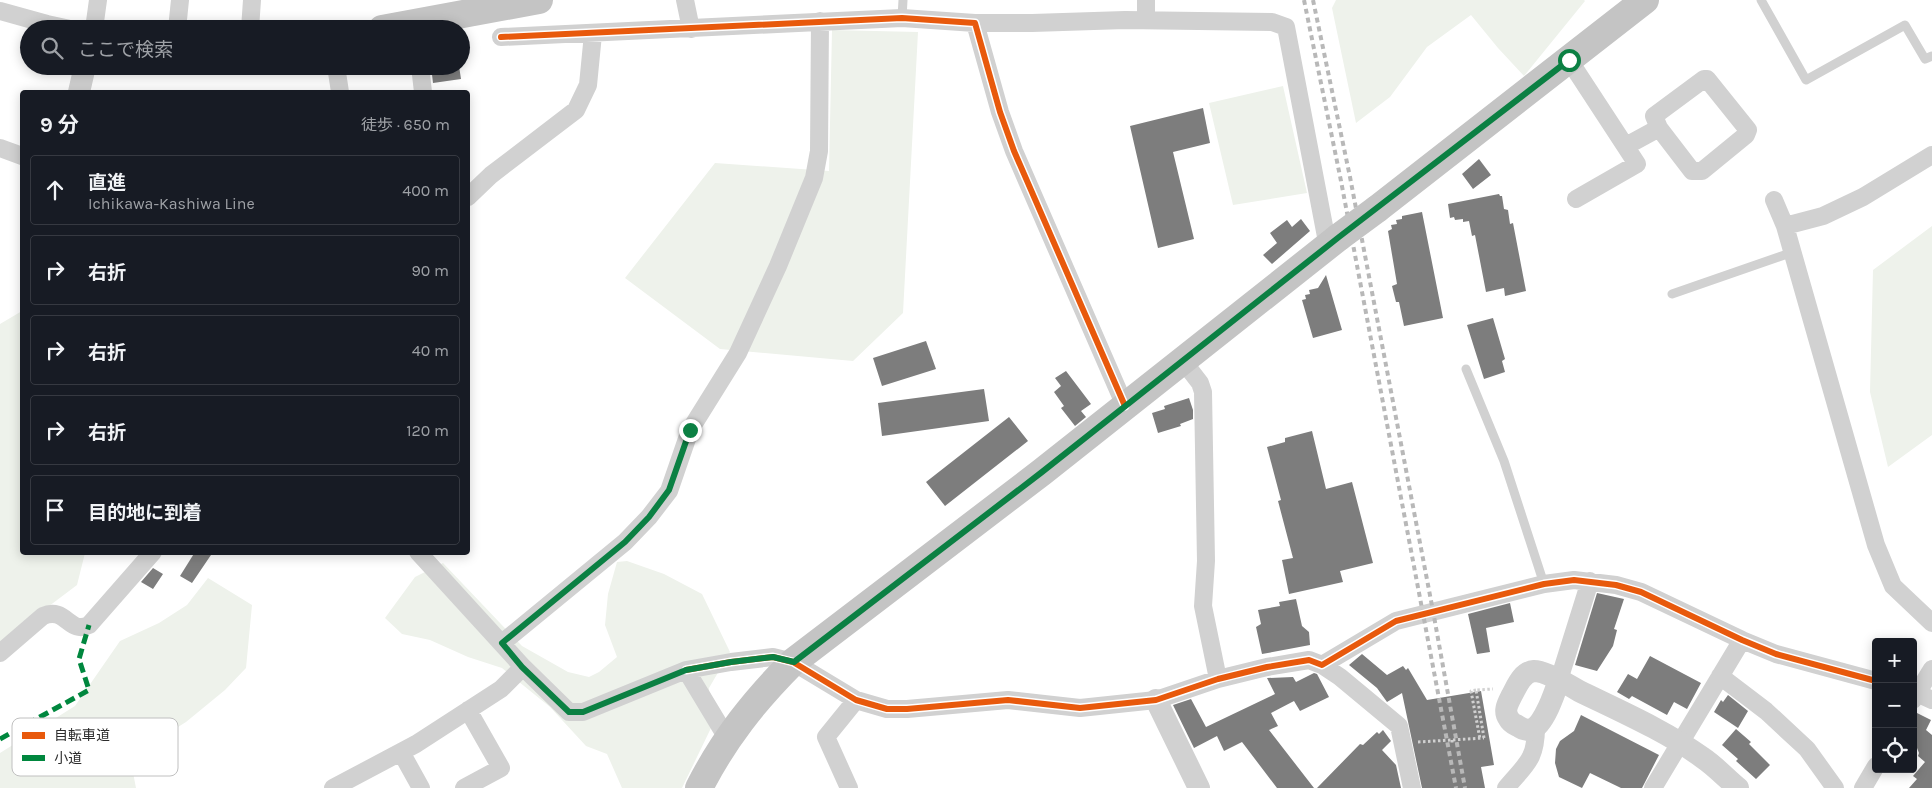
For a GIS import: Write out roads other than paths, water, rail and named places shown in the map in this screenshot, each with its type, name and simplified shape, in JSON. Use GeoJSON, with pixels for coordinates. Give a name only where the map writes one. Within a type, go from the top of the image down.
{"type":"FeatureCollection","features":[{"type":"Feature","properties":{"kind":"main road"},"geometry":{"type":"LineString","coordinates":[[443,20],[539,0]]}},
{"type":"Feature","properties":{"kind":"main road"},"geometry":{"type":"LineString","coordinates":[[699,788],[727,738],[758,698],[794,662],[1645,0]]}},
{"type":"Feature","properties":{"kind":"street"},"geometry":{"type":"LineString","coordinates":[[95,20],[98,0]]}},
{"type":"Feature","properties":{"kind":"street"},"geometry":{"type":"LineString","coordinates":[[178,20],[180,0]]}},
{"type":"Feature","properties":{"kind":"street"},"geometry":{"type":"LineString","coordinates":[[251,20],[252,0]]}},
{"type":"Feature","properties":{"kind":"street"},"geometry":{"type":"LineString","coordinates":[[685,0],[690,29]]}},
{"type":"Feature","properties":{"kind":"street"},"geometry":{"type":"LineString","coordinates":[[1146,0],[1146,20]]}},
{"type":"Feature","properties":{"kind":"street"},"geometry":{"type":"LineString","coordinates":[[0,11],[33,20]]}},
{"type":"Feature","properties":{"kind":"street"},"geometry":{"type":"LineString","coordinates":[[501,37],[902,18],[975,23],[1146,20],[1272,22],[1286,27],[1333,242]]}},
{"type":"Feature","properties":{"kind":"street"},"geometry":{"type":"LineString","coordinates":[[502,643],[625,542],[649,517],[669,490],[690,430],[738,353],[778,266],[814,178],[819,150],[820,21]]}},
{"type":"Feature","properties":{"kind":"street"},"geometry":{"type":"LineString","coordinates":[[975,23],[1000,112],[1014,151],[1125,406]]}},
{"type":"Feature","properties":{"kind":"street"},"geometry":{"type":"LineString","coordinates":[[470,195],[491,175],[576,110],[588,85],[593,34]]}},
{"type":"Feature","properties":{"kind":"street"},"geometry":{"type":"LineString","coordinates":[[1569,60],[1637,164],[1576,199]]}},
{"type":"Feature","properties":{"kind":"street"},"geometry":{"type":"LineString","coordinates":[[79,90],[83,75]]}},
{"type":"Feature","properties":{"kind":"street"},"geometry":{"type":"LineString","coordinates":[[337,75],[340,90]]}},
{"type":"Feature","properties":{"kind":"street"},"geometry":{"type":"LineString","coordinates":[[421,75],[423,90]]}},
{"type":"Feature","properties":{"kind":"street"},"geometry":{"type":"LineString","coordinates":[[1704,79],[1708,79],[1748,130],[1746,135],[1702,170],[1692,171],[1658,128],[1654,116],[1704,79]]}},
{"type":"Feature","properties":{"kind":"street"},"geometry":{"type":"LineString","coordinates":[[1626,146],[1658,128]]}},
{"type":"Feature","properties":{"kind":"street"},"geometry":{"type":"LineString","coordinates":[[0,148],[20,155]]}},
{"type":"Feature","properties":{"kind":"street"},"geometry":{"type":"LineString","coordinates":[[1785,226],[1824,216],[1863,197],[1932,155]]}},
{"type":"Feature","properties":{"kind":"street"},"geometry":{"type":"LineString","coordinates":[[1774,200],[1793,252],[1876,545],[1894,586],[1932,623]]}},
{"type":"Feature","properties":{"kind":"street"},"geometry":{"type":"LineString","coordinates":[[1183,361],[1200,383],[1204,392],[1206,561],[1203,606],[1218,680]]}},
{"type":"Feature","properties":{"kind":"street"},"geometry":{"type":"LineString","coordinates":[[0,653],[43,616],[51,613],[57,614],[76,628],[82,629],[89,626],[150,555]]}},
{"type":"Feature","properties":{"kind":"street"},"geometry":{"type":"LineString","coordinates":[[421,555],[522,667],[569,712],[583,712],[686,670],[773,657],[794,662],[856,700],[887,709],[907,710],[1008,700],[1080,708],[1156,700],[1218,680],[1267,667],[1309,660],[1322,665],[1340,677],[1399,726],[1412,788]]}},
{"type":"Feature","properties":{"kind":"street"},"geometry":{"type":"LineString","coordinates":[[1322,665],[1396,621],[1544,584],[1574,580],[1616,585],[1640,592],[1776,654],[1872,680]]}},
{"type":"Feature","properties":{"kind":"street"},"geometry":{"type":"LineString","coordinates":[[1506,788],[1532,757],[1536,745],[1536,727],[1552,700],[1590,581]]}},
{"type":"Feature","properties":{"kind":"street"},"geometry":{"type":"LineString","coordinates":[[1653,788],[1742,640]]}},
{"type":"Feature","properties":{"kind":"street"},"geometry":{"type":"LineString","coordinates":[[333,788],[401,752],[501,689],[522,667]]}},
{"type":"Feature","properties":{"kind":"street"},"geometry":{"type":"LineString","coordinates":[[1919,696],[1932,669]]}},
{"type":"Feature","properties":{"kind":"street"},"geometry":{"type":"LineString","coordinates":[[686,670],[727,738]]}},
{"type":"Feature","properties":{"kind":"street"},"geometry":{"type":"LineString","coordinates":[[1536,727],[1524,730],[1511,723],[1506,712],[1507,704],[1523,676],[1535,671],[1558,680],[1680,743],[1704,758],[1738,788]]}},
{"type":"Feature","properties":{"kind":"street"},"geometry":{"type":"LineString","coordinates":[[1720,676],[1766,711],[1807,749],[1835,788]]}},
{"type":"Feature","properties":{"kind":"street"},"geometry":{"type":"LineString","coordinates":[[849,788],[826,736],[856,700]]}},
{"type":"Feature","properties":{"kind":"street"},"geometry":{"type":"LineString","coordinates":[[1156,700],[1199,788]]}},
{"type":"Feature","properties":{"kind":"street"},"geometry":{"type":"LineString","coordinates":[[464,788],[501,768],[468,710]]}},
{"type":"Feature","properties":{"kind":"street"},"geometry":{"type":"LineString","coordinates":[[401,752],[421,788]]}},
{"type":"Feature","properties":{"kind":"street"},"geometry":{"type":"LineString","coordinates":[[1863,788],[1872,773]]}},
{"type":"Feature","properties":{"kind":"lane"},"geometry":{"type":"LineString","coordinates":[[902,18],[903,0]]}},
{"type":"Feature","properties":{"kind":"lane"},"geometry":{"type":"LineString","coordinates":[[1761,0],[1806,80],[1905,25],[1925,59],[1932,56]]}},
{"type":"Feature","properties":{"kind":"lane"},"geometry":{"type":"LineString","coordinates":[[1672,294],[1793,252]]}},
{"type":"Feature","properties":{"kind":"lane"},"geometry":{"type":"LineString","coordinates":[[1466,369],[1504,461],[1544,584]]}},
{"type":"Feature","properties":{"kind":"railway"},"geometry":{"type":"LineString","coordinates":[[1304,0],[1341,181],[1456,788]]}},
{"type":"Feature","properties":{"kind":"railway"},"geometry":{"type":"LineString","coordinates":[[1313,0],[1350,177],[1465,788]]}}]}
